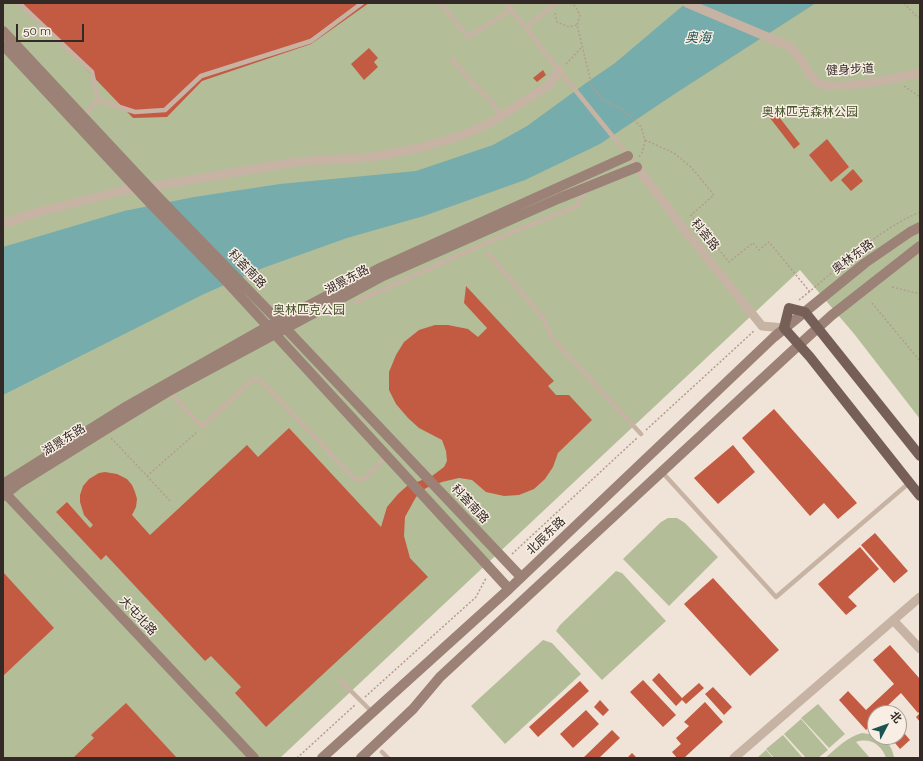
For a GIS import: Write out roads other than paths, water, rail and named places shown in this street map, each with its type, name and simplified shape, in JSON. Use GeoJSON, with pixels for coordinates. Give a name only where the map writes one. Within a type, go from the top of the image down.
{"type":"FeatureCollection","features":[{"type":"Feature","properties":{"kind":"main road"},"geometry":{"type":"LineString","coordinates":[[920,456],[804,312],[789,308],[784,328],[920,496]]}},
{"type":"Feature","properties":{"kind":"street","name":"健身步道"},"geometry":{"type":"LineString","coordinates":[[687,3],[791,47],[802,60],[811,76],[818,84],[834,86],[864,83],[920,73]]}},
{"type":"Feature","properties":{"kind":"street","name":"科荟南路"},"geometry":{"type":"LineString","coordinates":[[3,31],[163,202],[237,277],[521,577]]}},
{"type":"Feature","properties":{"kind":"street","name":"科荟南路"},"geometry":{"type":"LineString","coordinates":[[3,45],[151,204],[228,284],[509,589]]}},
{"type":"Feature","properties":{"kind":"street"},"geometry":{"type":"LineString","coordinates":[[3,224],[35,214],[136,188],[296,162],[372,157],[415,149],[460,136],[492,122],[549,85],[559,70]]}},
{"type":"Feature","properties":{"kind":"street","name":"湖景东路"},"geometry":{"type":"LineString","coordinates":[[282,325],[382,267],[595,170],[633,162]]}},
{"type":"Feature","properties":{"kind":"street","name":"湖景东路"},"geometry":{"type":"LineString","coordinates":[[4,491],[127,406],[270,331],[381,277],[600,182],[633,162]]}},
{"type":"Feature","properties":{"kind":"street","name":"科荟路"},"geometry":{"type":"LineString","coordinates":[[633,162],[683,228],[762,326],[784,328]]}},
{"type":"Feature","properties":{"kind":"street"},"geometry":{"type":"LineString","coordinates":[[595,170],[600,176],[600,182]]}},
{"type":"Feature","properties":{"kind":"street","name":"奥林东路"},"geometry":{"type":"LineString","coordinates":[[784,328],[865,263],[910,232],[920,227]]}},
{"type":"Feature","properties":{"kind":"street"},"geometry":{"type":"LineString","coordinates":[[361,758],[413,709],[440,677],[799,345],[876,279],[920,246]]}},
{"type":"Feature","properties":{"kind":"street","name":"北辰东路"},"geometry":{"type":"LineString","coordinates":[[322,758],[509,589],[784,328]]}},
{"type":"Feature","properties":{"kind":"street","name":"湖景东路"},"geometry":{"type":"LineString","coordinates":[[4,491],[18,484],[270,331]]}},
{"type":"Feature","properties":{"kind":"street","name":"大屯北路"},"geometry":{"type":"LineString","coordinates":[[4,491],[254,758]]}},
{"type":"Feature","properties":{"kind":"street"},"geometry":{"type":"LineString","coordinates":[[734,758],[920,597]]}},
{"type":"Feature","properties":{"kind":"street"},"geometry":{"type":"LineString","coordinates":[[893,620],[920,649]]}},
{"type":"Feature","properties":{"kind":"lane"},"geometry":{"type":"LineString","coordinates":[[19,3],[92,72],[98,100]]}},
{"type":"Feature","properties":{"kind":"lane"},"geometry":{"type":"LineString","coordinates":[[98,100],[135,112],[165,110],[201,76],[311,41],[362,3]]}},
{"type":"Feature","properties":{"kind":"lane"},"geometry":{"type":"LineString","coordinates":[[440,3],[468,37],[511,10]]}},
{"type":"Feature","properties":{"kind":"lane","name":"科荟路"},"geometry":{"type":"LineString","coordinates":[[506,3],[633,162]]}},
{"type":"Feature","properties":{"kind":"lane"},"geometry":{"type":"LineString","coordinates":[[526,28],[556,3]]}},
{"type":"Feature","properties":{"kind":"lane"},"geometry":{"type":"LineString","coordinates":[[452,59],[473,84],[492,102],[501,116]]}},
{"type":"Feature","properties":{"kind":"lane"},"geometry":{"type":"LineString","coordinates":[[83,116],[98,100]]}},
{"type":"Feature","properties":{"kind":"lane"},"geometry":{"type":"LineString","coordinates":[[356,302],[486,243],[577,206],[587,187]]}},
{"type":"Feature","properties":{"kind":"lane"},"geometry":{"type":"LineString","coordinates":[[488,252],[543,318],[552,339],[641,434]]}},
{"type":"Feature","properties":{"kind":"lane"},"geometry":{"type":"LineString","coordinates":[[169,391],[202,427],[253,379],[259,379],[354,479],[363,480],[387,456]]}},
{"type":"Feature","properties":{"kind":"lane"},"geometry":{"type":"LineString","coordinates":[[662,472],[776,597],[909,483]]}},
{"type":"Feature","properties":{"kind":"lane"},"geometry":{"type":"LineString","coordinates":[[340,680],[372,712]]}},
{"type":"Feature","properties":{"kind":"lane"},"geometry":{"type":"LineString","coordinates":[[382,752],[388,758]]}},
{"type":"Feature","properties":{"kind":"water","name":"奥海"},"geometry":{"type":"Polygon","coordinates":[[[686,3],[816,3],[600,144],[525,180],[424,216],[347,238],[263,268],[204,294],[3,395],[3,247],[124,211],[194,197],[280,184],[416,171],[493,145],[527,126],[615,63],[686,3]]]}},
{"type":"Feature","properties":{"kind":"park label","name":"奥林匹克森林公园"},"geometry":{"type":"Point","coordinates":[810,112]}},
{"type":"Feature","properties":{"kind":"park label","name":"奥林匹克公园"},"geometry":{"type":"Point","coordinates":[309,310]}}]}
